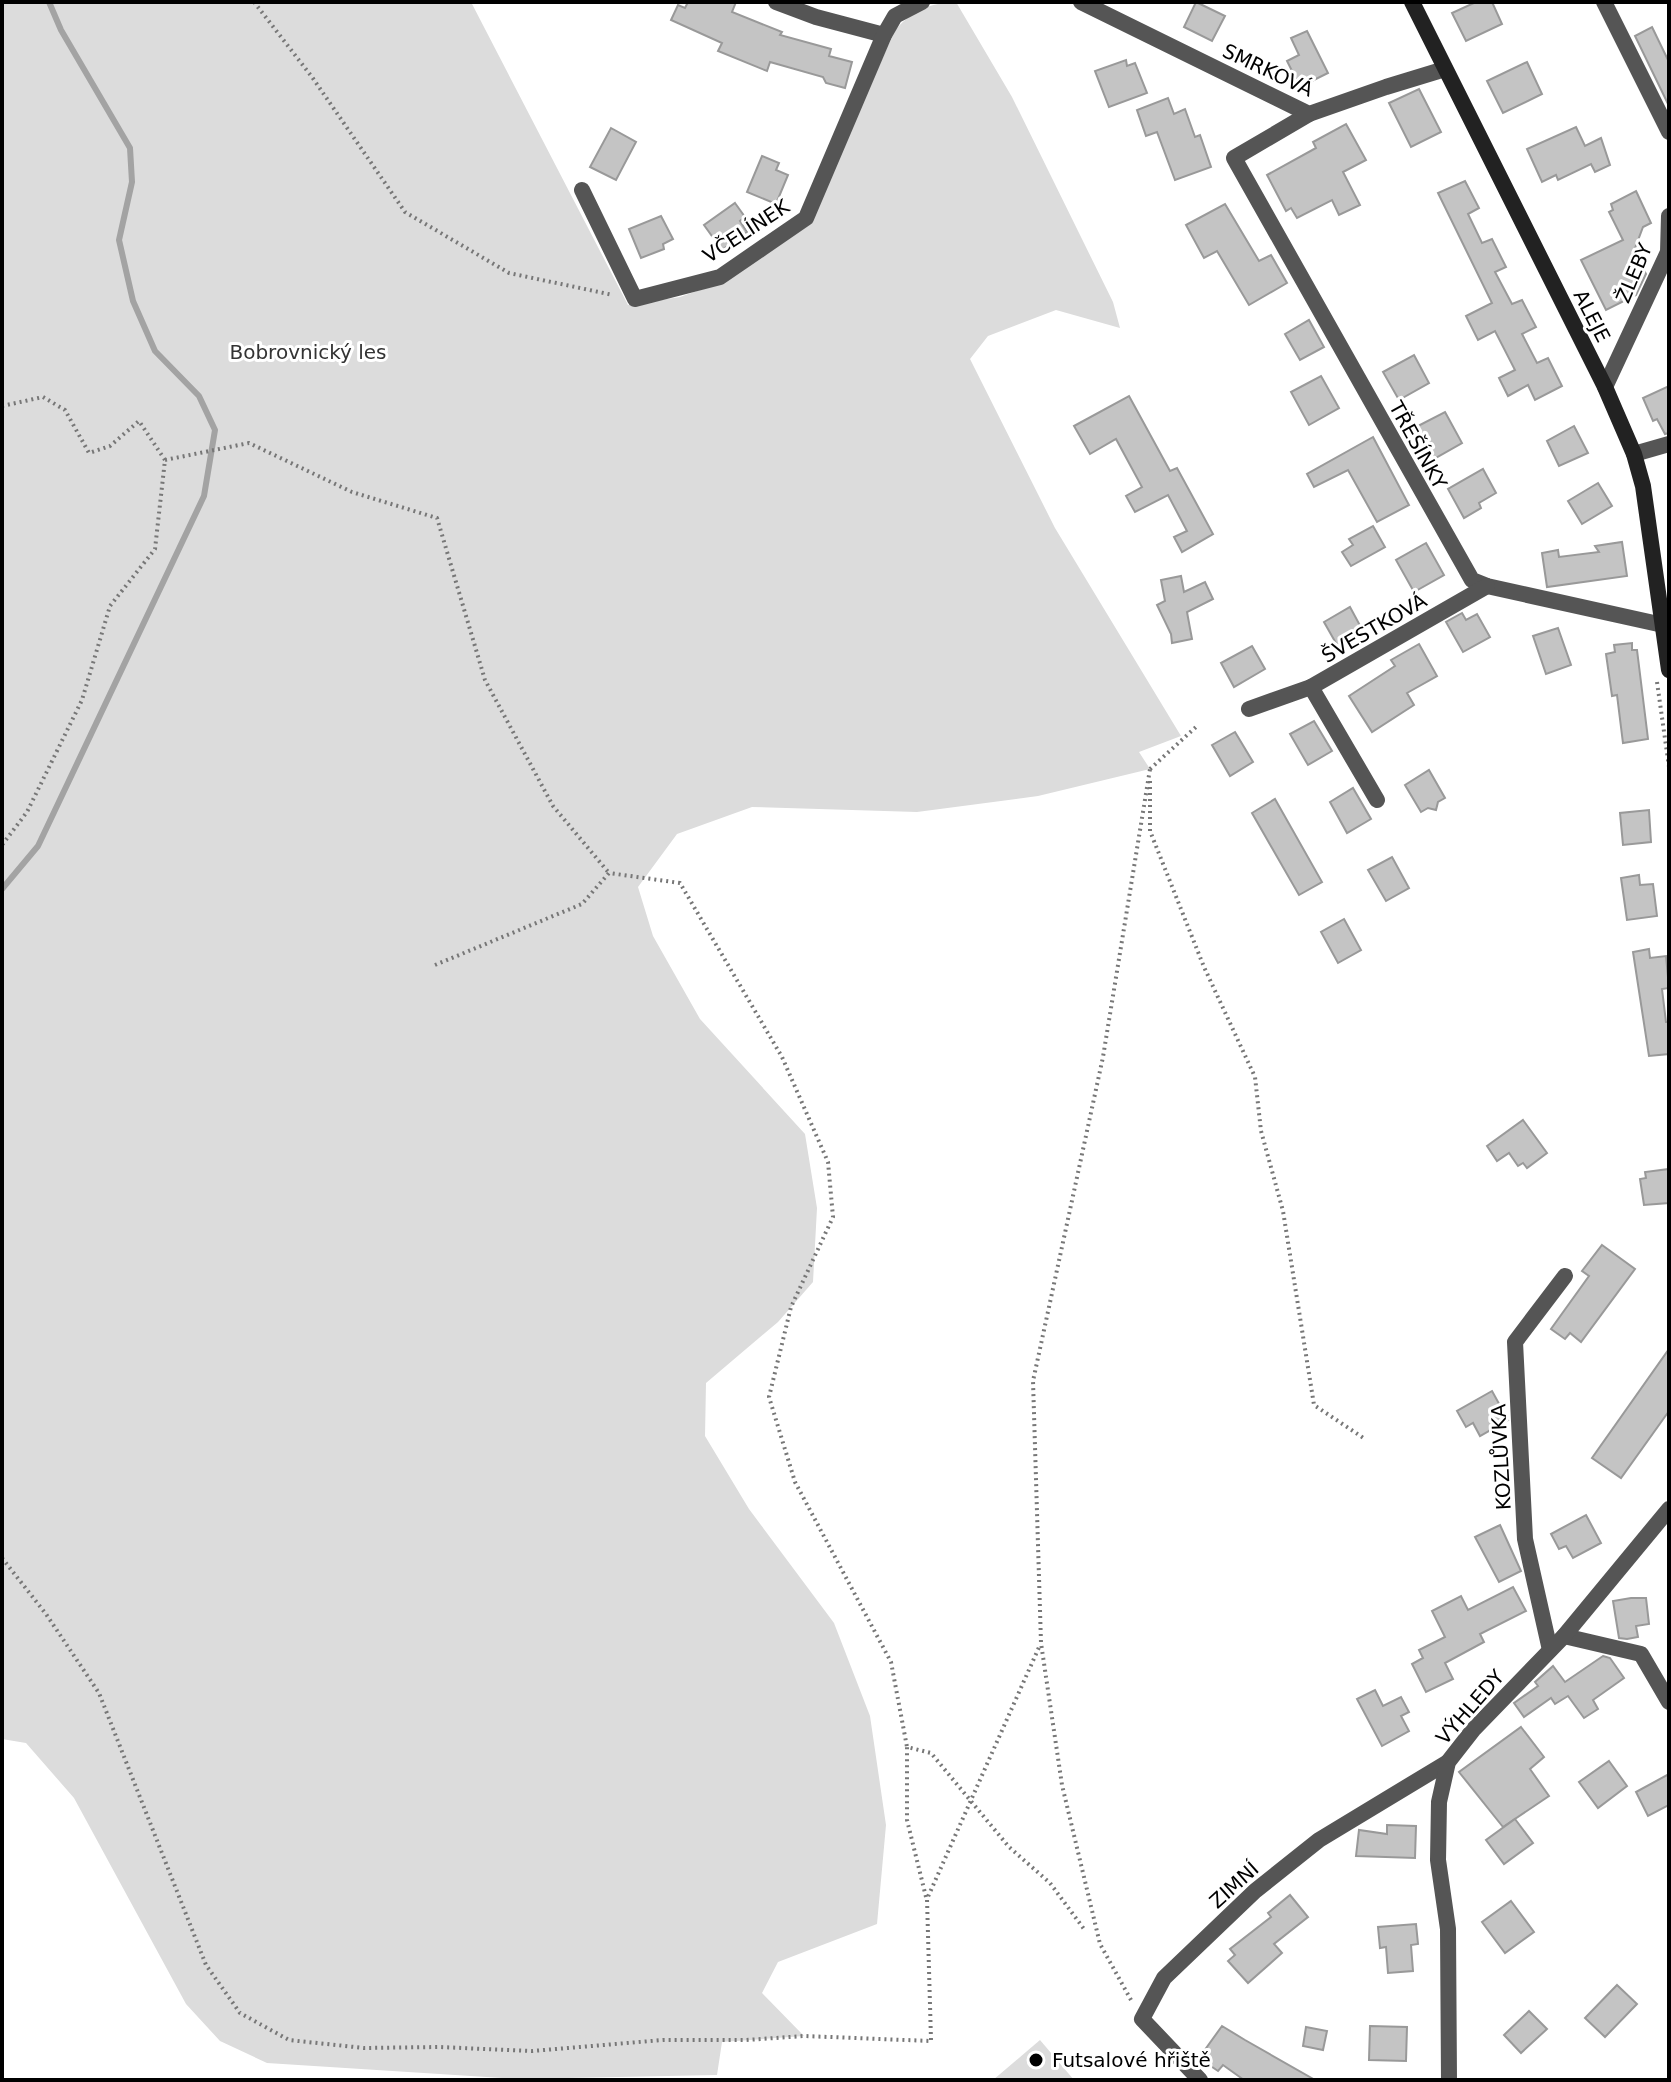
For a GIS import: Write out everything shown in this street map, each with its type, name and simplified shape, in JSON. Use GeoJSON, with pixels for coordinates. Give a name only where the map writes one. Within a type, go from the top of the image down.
{"type":"FeatureCollection","features":[{"type":"Feature","properties":{"kind":"street"},"geometry":{"type":"LineString","coordinates":[[776,2],[816,17],[884,35]]}},
{"type":"Feature","properties":{"kind":"street","name":"VČELÍNEK"},"geometry":{"type":"LineString","coordinates":[[635,299],[720,277],[806,218],[884,35],[895,16],[922,2]]}},
{"type":"Feature","properties":{"kind":"street","name":"SMRKOVÁ"},"geometry":{"type":"LineString","coordinates":[[1081,2],[1309,114],[1445,69]]}},
{"type":"Feature","properties":{"kind":"street","name":"ALEJE"},"geometry":{"type":"LineString","coordinates":[[1412,2],[1605,387],[1634,454],[1643,486],[1663,625],[1663,675]]}},
{"type":"Feature","properties":{"kind":"street"},"geometry":{"type":"LineString","coordinates":[[1604,2],[1669,132]]}},
{"type":"Feature","properties":{"kind":"street","name":"TŘEŠÍNKY"},"geometry":{"type":"LineString","coordinates":[[1309,114],[1234,158],[1450,544],[1472,580],[1487,586]]}},
{"type":"Feature","properties":{"kind":"street"},"geometry":{"type":"LineString","coordinates":[[582,190],[635,299]]}},
{"type":"Feature","properties":{"kind":"street","name":"ŽLEBY"},"geometry":{"type":"LineString","coordinates":[[1605,387],[1668,253],[1669,216]]}},
{"type":"Feature","properties":{"kind":"street"},"geometry":{"type":"LineString","coordinates":[[1634,454],[1669,444]]}},
{"type":"Feature","properties":{"kind":"street"},"geometry":{"type":"LineString","coordinates":[[1487,586],[1663,625]]}},
{"type":"Feature","properties":{"kind":"street","name":"ŠVESTKOVÁ"},"geometry":{"type":"LineString","coordinates":[[1377,800],[1311,687],[1487,586]]}},
{"type":"Feature","properties":{"kind":"street"},"geometry":{"type":"LineString","coordinates":[[1249,709],[1311,687]]}},
{"type":"Feature","properties":{"kind":"street","name":"KOZLŮVKA"},"geometry":{"type":"LineString","coordinates":[[1550,1650],[1525,1539],[1515,1342],[1565,1276]]}},
{"type":"Feature","properties":{"kind":"street","name":"VÝHLEDY"},"geometry":{"type":"LineString","coordinates":[[1449,2080],[1448,1929],[1438,1860],[1439,1802],[1448,1762],[1473,1730],[1564,1636],[1669,1509]]}},
{"type":"Feature","properties":{"kind":"street"},"geometry":{"type":"LineString","coordinates":[[1564,1636],[1641,1654],[1669,1702]]}},
{"type":"Feature","properties":{"kind":"street","name":"ZIMNÍ"},"geometry":{"type":"LineString","coordinates":[[1142,2019],[1164,1978],[1255,1891],[1319,1840],[1448,1762]]}},
{"type":"Feature","properties":{"kind":"street"},"geometry":{"type":"LineString","coordinates":[[1142,2019],[1186,2069],[1200,2080]]}},
{"type":"Feature","properties":{"kind":"path"},"geometry":{"type":"LineString","coordinates":[[254,2],[312,77],[405,212],[509,273],[635,299]]}},
{"type":"Feature","properties":{"kind":"path"},"geometry":{"type":"LineString","coordinates":[[2,406],[43,397],[65,410],[89,453],[110,446],[139,421],[165,460],[155,549],[110,606],[82,700],[27,812],[2,845]]}},
{"type":"Feature","properties":{"kind":"path"},"geometry":{"type":"LineString","coordinates":[[2,1558],[46,1614],[99,1693],[206,1965],[240,2013],[289,2040],[364,2048],[532,2051],[663,2040],[804,2036],[931,2041],[927,1899],[907,1820],[907,1747],[891,1662],[795,1482],[769,1397],[791,1307],[833,1217],[828,1162],[782,1057],[680,883],[609,873],[553,806],[485,680],[437,518],[352,492],[249,443],[165,460]]}},
{"type":"Feature","properties":{"kind":"path"},"geometry":{"type":"LineString","coordinates":[[1663,675],[1669,767]]}},
{"type":"Feature","properties":{"kind":"path"},"geometry":{"type":"LineString","coordinates":[[1142,2019],[1100,1944],[1062,1785],[1041,1643],[1033,1381],[1103,1057],[1150,769],[1196,727]]}},
{"type":"Feature","properties":{"kind":"path"},"geometry":{"type":"LineString","coordinates":[[1150,769],[1150,831],[1204,967],[1255,1077],[1261,1131],[1283,1211],[1314,1405],[1365,1439]]}},
{"type":"Feature","properties":{"kind":"path"},"geometry":{"type":"LineString","coordinates":[[435,965],[582,904],[609,873]]}},
{"type":"Feature","properties":{"kind":"path"},"geometry":{"type":"LineString","coordinates":[[927,1899],[1041,1643]]}},
{"type":"Feature","properties":{"kind":"path"},"geometry":{"type":"LineString","coordinates":[[907,1747],[931,1753],[1009,1847],[1050,1883],[1084,1929]]}},
{"type":"Feature","properties":{"kind":"green space","name":"Bobrovnický les"},"geometry":{"type":"Polygon","coordinates":[[[2,2],[471,2],[628,305],[680,297],[722,282],[809,225],[894,32],[906,19],[921,10],[956,2],[1012,97],[1113,302],[1120,328],[1056,310],[988,336],[970,359],[1055,528],[1181,736],[1139,752],[1150,769],[1038,796],[917,812],[752,807],[677,834],[638,887],[653,936],[700,1019],[805,1134],[817,1208],[813,1282],[778,1322],[706,1383],[705,1436],[749,1509],[834,1623],[870,1716],[886,1825],[877,1924],[778,1962],[762,1993],[804,2036],[722,2042],[717,2075],[517,2079],[267,2063],[220,2041],[186,2004],[74,1798],[26,1743],[2,1739],[2,2]]]}},
{"type":"Feature","properties":{"kind":"green space","name":"Futsalové hřiště"},"geometry":{"type":"Polygon","coordinates":[[[1040,2040],[1074,2080],[993,2080],[1040,2040]]]}},
{"type":"Feature","properties":{"kind":"building"},"geometry":{"type":"Polygon","coordinates":[[[688,2],[736,2],[732,12],[782,32],[780,35],[831,49],[829,56],[852,62],[845,88],[826,83],[823,77],[770,62],[767,71],[718,51],[722,43],[671,20],[678,5],[685,8],[688,2]]]}},
{"type":"Feature","properties":{"kind":"building"},"geometry":{"type":"Polygon","coordinates":[[[1196,2],[1225,16],[1212,41],[1184,27],[1196,2]]]}},
{"type":"Feature","properties":{"kind":"building"},"geometry":{"type":"Polygon","coordinates":[[[1476,2],[1492,2],[1502,24],[1466,41],[1452,13],[1476,2]]]}},
{"type":"Feature","properties":{"kind":"building"},"geometry":{"type":"Polygon","coordinates":[[[1652,27],[1669,62],[1669,106],[1635,36],[1652,27]]]}},
{"type":"Feature","properties":{"kind":"building"},"geometry":{"type":"Polygon","coordinates":[[[1307,31],[1328,73],[1300,87],[1287,61],[1299,55],[1291,38],[1307,31]]]}},
{"type":"Feature","properties":{"kind":"building"},"geometry":{"type":"Polygon","coordinates":[[[1126,60],[1127,66],[1135,63],[1147,93],[1109,107],[1095,71],[1126,60]]]}},
{"type":"Feature","properties":{"kind":"building"},"geometry":{"type":"Polygon","coordinates":[[[1527,62],[1542,94],[1503,113],[1487,81],[1527,62]]]}},
{"type":"Feature","properties":{"kind":"building"},"geometry":{"type":"Polygon","coordinates":[[[1419,89],[1441,132],[1411,147],[1389,103],[1419,89]]]}},
{"type":"Feature","properties":{"kind":"building"},"geometry":{"type":"Polygon","coordinates":[[[1168,98],[1174,114],[1185,109],[1195,137],[1200,135],[1211,167],[1175,180],[1157,132],[1146,136],[1137,110],[1168,98]]]}},
{"type":"Feature","properties":{"kind":"building"},"geometry":{"type":"Polygon","coordinates":[[[1346,124],[1366,160],[1343,172],[1360,205],[1339,215],[1332,200],[1297,218],[1291,208],[1286,211],[1267,175],[1316,148],[1313,142],[1346,124]]]}},
{"type":"Feature","properties":{"kind":"building"},"geometry":{"type":"Polygon","coordinates":[[[1576,127],[1585,146],[1601,138],[1610,165],[1595,172],[1591,164],[1558,180],[1556,175],[1542,182],[1527,149],[1576,127]]]}},
{"type":"Feature","properties":{"kind":"building"},"geometry":{"type":"Polygon","coordinates":[[[611,128],[636,142],[616,180],[590,167],[611,128]]]}},
{"type":"Feature","properties":{"kind":"building"},"geometry":{"type":"Polygon","coordinates":[[[762,156],[779,163],[776,170],[788,175],[776,204],[747,192],[762,156]]]}},
{"type":"Feature","properties":{"kind":"building"},"geometry":{"type":"Polygon","coordinates":[[[1465,181],[1479,208],[1468,214],[1482,243],[1492,239],[1506,267],[1495,272],[1512,304],[1522,300],[1536,327],[1522,334],[1537,363],[1548,358],[1562,386],[1535,400],[1528,385],[1508,396],[1499,378],[1515,370],[1495,331],[1478,340],[1466,316],[1492,303],[1438,193],[1465,181]]]}},
{"type":"Feature","properties":{"kind":"building"},"geometry":{"type":"Polygon","coordinates":[[[1636,191],[1651,223],[1643,227],[1634,251],[1646,274],[1636,295],[1606,310],[1581,260],[1623,240],[1609,212],[1613,210],[1611,204],[1636,191]]]}},
{"type":"Feature","properties":{"kind":"building"},"geometry":{"type":"Polygon","coordinates":[[[735,203],[745,217],[740,221],[747,232],[722,250],[704,225],[735,203]]]}},
{"type":"Feature","properties":{"kind":"building"},"geometry":{"type":"Polygon","coordinates":[[[1225,204],[1259,261],[1271,255],[1287,283],[1249,305],[1217,251],[1204,258],[1186,225],[1225,204]]]}},
{"type":"Feature","properties":{"kind":"building"},"geometry":{"type":"Polygon","coordinates":[[[661,216],[673,239],[663,244],[664,249],[641,258],[629,229],[661,216]]]}},
{"type":"Feature","properties":{"kind":"building"},"geometry":{"type":"Polygon","coordinates":[[[1309,320],[1324,347],[1300,360],[1285,334],[1309,320]]]}},
{"type":"Feature","properties":{"kind":"building"},"geometry":{"type":"Polygon","coordinates":[[[1414,355],[1429,383],[1399,400],[1383,372],[1414,355]]]}},
{"type":"Feature","properties":{"kind":"building"},"geometry":{"type":"Polygon","coordinates":[[[1321,376],[1339,408],[1309,425],[1291,392],[1321,376]]]}},
{"type":"Feature","properties":{"kind":"building"},"geometry":{"type":"Polygon","coordinates":[[[1669,386],[1669,433],[1665,434],[1657,419],[1653,421],[1643,398],[1669,386]]]}},
{"type":"Feature","properties":{"kind":"building"},"geometry":{"type":"Polygon","coordinates":[[[1129,396],[1170,471],[1177,468],[1213,534],[1182,552],[1174,537],[1187,531],[1168,495],[1135,512],[1126,496],[1142,487],[1116,439],[1090,454],[1074,426],[1129,396]]]}},
{"type":"Feature","properties":{"kind":"building"},"geometry":{"type":"Polygon","coordinates":[[[1445,412],[1462,443],[1432,460],[1416,427],[1445,412]]]}},
{"type":"Feature","properties":{"kind":"building"},"geometry":{"type":"Polygon","coordinates":[[[1574,426],[1588,453],[1559,466],[1547,441],[1574,426]]]}},
{"type":"Feature","properties":{"kind":"building"},"geometry":{"type":"Polygon","coordinates":[[[1373,437],[1409,505],[1377,522],[1348,470],[1314,487],[1307,474],[1373,437]]]}},
{"type":"Feature","properties":{"kind":"building"},"geometry":{"type":"Polygon","coordinates":[[[1483,469],[1496,493],[1479,503],[1481,508],[1464,518],[1448,489],[1483,469]]]}},
{"type":"Feature","properties":{"kind":"building"},"geometry":{"type":"Polygon","coordinates":[[[1598,483],[1612,506],[1582,524],[1568,501],[1598,483]]]}},
{"type":"Feature","properties":{"kind":"building"},"geometry":{"type":"Polygon","coordinates":[[[1373,526],[1385,547],[1351,566],[1342,552],[1353,545],[1349,539],[1373,526]]]}},
{"type":"Feature","properties":{"kind":"building"},"geometry":{"type":"Polygon","coordinates":[[[1622,542],[1627,576],[1547,587],[1542,553],[1558,550],[1559,557],[1599,552],[1595,546],[1622,542]]]}},
{"type":"Feature","properties":{"kind":"building"},"geometry":{"type":"Polygon","coordinates":[[[1426,543],[1444,575],[1414,592],[1396,560],[1426,543]]]}},
{"type":"Feature","properties":{"kind":"building"},"geometry":{"type":"Polygon","coordinates":[[[1181,576],[1184,592],[1205,582],[1213,599],[1187,612],[1192,639],[1172,643],[1157,605],[1165,601],[1161,580],[1181,576]]]}},
{"type":"Feature","properties":{"kind":"building"},"geometry":{"type":"Polygon","coordinates":[[[1350,607],[1363,631],[1337,645],[1324,622],[1350,607]]]}},
{"type":"Feature","properties":{"kind":"building"},"geometry":{"type":"Polygon","coordinates":[[[1462,613],[1466,620],[1477,614],[1490,637],[1463,652],[1446,622],[1462,613]]]}},
{"type":"Feature","properties":{"kind":"building"},"geometry":{"type":"Polygon","coordinates":[[[1558,628],[1571,665],[1546,674],[1533,636],[1558,628]]]}},
{"type":"Feature","properties":{"kind":"building"},"geometry":{"type":"Polygon","coordinates":[[[1632,643],[1632,650],[1637,650],[1648,739],[1623,743],[1617,695],[1612,696],[1606,654],[1615,652],[1614,645],[1632,643]]]}},
{"type":"Feature","properties":{"kind":"building"},"geometry":{"type":"Polygon","coordinates":[[[1419,644],[1437,676],[1407,693],[1414,705],[1372,732],[1349,696],[1395,666],[1391,660],[1419,644]]]}},
{"type":"Feature","properties":{"kind":"building"},"geometry":{"type":"Polygon","coordinates":[[[1252,646],[1265,669],[1234,687],[1221,663],[1252,646]]]}},
{"type":"Feature","properties":{"kind":"building"},"geometry":{"type":"Polygon","coordinates":[[[1314,721],[1332,751],[1308,765],[1290,734],[1314,721]]]}},
{"type":"Feature","properties":{"kind":"building"},"geometry":{"type":"Polygon","coordinates":[[[1235,732],[1253,762],[1230,776],[1212,745],[1235,732]]]}},
{"type":"Feature","properties":{"kind":"building"},"geometry":{"type":"Polygon","coordinates":[[[1429,770],[1445,798],[1438,802],[1436,810],[1428,808],[1421,812],[1405,785],[1429,770]]]}},
{"type":"Feature","properties":{"kind":"building"},"geometry":{"type":"Polygon","coordinates":[[[1353,788],[1371,819],[1347,833],[1330,802],[1353,788]]]}},
{"type":"Feature","properties":{"kind":"building"},"geometry":{"type":"Polygon","coordinates":[[[1275,799],[1322,882],[1299,895],[1252,813],[1275,799]]]}},
{"type":"Feature","properties":{"kind":"building"},"geometry":{"type":"Polygon","coordinates":[[[1649,810],[1651,842],[1623,845],[1620,813],[1649,810]]]}},
{"type":"Feature","properties":{"kind":"building"},"geometry":{"type":"Polygon","coordinates":[[[1392,857],[1409,888],[1386,901],[1368,870],[1392,857]]]}},
{"type":"Feature","properties":{"kind":"building"},"geometry":{"type":"Polygon","coordinates":[[[1639,875],[1640,885],[1653,884],[1657,916],[1627,920],[1621,878],[1639,875]]]}},
{"type":"Feature","properties":{"kind":"building"},"geometry":{"type":"Polygon","coordinates":[[[1344,919],[1361,950],[1338,963],[1321,932],[1344,919]]]}},
{"type":"Feature","properties":{"kind":"building"},"geometry":{"type":"Polygon","coordinates":[[[1649,949],[1650,958],[1666,956],[1669,988],[1662,989],[1666,1022],[1669,1022],[1669,1054],[1649,1056],[1633,952],[1649,949]]]}},
{"type":"Feature","properties":{"kind":"building"},"geometry":{"type":"Polygon","coordinates":[[[1523,1120],[1547,1153],[1527,1168],[1523,1163],[1518,1166],[1509,1153],[1497,1161],[1487,1146],[1523,1120]]]}},
{"type":"Feature","properties":{"kind":"building"},"geometry":{"type":"Polygon","coordinates":[[[1669,1169],[1669,1203],[1644,1205],[1640,1179],[1646,1178],[1645,1172],[1669,1169]]]}},
{"type":"Feature","properties":{"kind":"building"},"geometry":{"type":"Polygon","coordinates":[[[1602,1245],[1635,1269],[1581,1342],[1570,1333],[1565,1339],[1551,1329],[1589,1276],[1582,1271],[1602,1245]]]}},
{"type":"Feature","properties":{"kind":"building"},"geometry":{"type":"Polygon","coordinates":[[[1669,1349],[1669,1411],[1621,1478],[1592,1458],[1669,1349]]]}},
{"type":"Feature","properties":{"kind":"building"},"geometry":{"type":"Polygon","coordinates":[[[1492,1391],[1508,1420],[1480,1436],[1473,1423],[1466,1427],[1457,1411],[1492,1391]]]}},
{"type":"Feature","properties":{"kind":"building"},"geometry":{"type":"Polygon","coordinates":[[[1586,1515],[1601,1543],[1573,1558],[1566,1546],[1559,1549],[1551,1534],[1586,1515]]]}},
{"type":"Feature","properties":{"kind":"building"},"geometry":{"type":"Polygon","coordinates":[[[1500,1525],[1521,1571],[1499,1582],[1475,1537],[1500,1525]]]}},
{"type":"Feature","properties":{"kind":"building"},"geometry":{"type":"Polygon","coordinates":[[[1513,1587],[1526,1611],[1480,1634],[1484,1642],[1445,1663],[1453,1679],[1426,1692],[1412,1664],[1423,1658],[1419,1650],[1445,1637],[1432,1611],[1461,1596],[1468,1610],[1513,1587]]]}},
{"type":"Feature","properties":{"kind":"building"},"geometry":{"type":"Polygon","coordinates":[[[1646,1598],[1649,1624],[1636,1626],[1638,1637],[1619,1638],[1613,1601],[1646,1598]]]}},
{"type":"Feature","properties":{"kind":"building"},"geometry":{"type":"Polygon","coordinates":[[[1603,1656],[1610,1658],[1624,1678],[1593,1700],[1598,1709],[1584,1718],[1568,1696],[1555,1704],[1551,1698],[1524,1717],[1514,1703],[1538,1686],[1535,1682],[1553,1666],[1565,1682],[1603,1656]]]}},
{"type":"Feature","properties":{"kind":"building"},"geometry":{"type":"Polygon","coordinates":[[[1375,1690],[1383,1706],[1401,1697],[1409,1712],[1401,1716],[1409,1731],[1382,1746],[1357,1699],[1375,1690]]]}},
{"type":"Feature","properties":{"kind":"building"},"geometry":{"type":"Polygon","coordinates":[[[1521,1727],[1544,1757],[1530,1769],[1549,1796],[1503,1827],[1459,1772],[1521,1727]]]}},
{"type":"Feature","properties":{"kind":"building"},"geometry":{"type":"Polygon","coordinates":[[[1609,1761],[1627,1786],[1598,1808],[1579,1782],[1609,1761]]]}},
{"type":"Feature","properties":{"kind":"building"},"geometry":{"type":"Polygon","coordinates":[[[1669,1774],[1669,1805],[1648,1816],[1636,1792],[1669,1774]]]}},
{"type":"Feature","properties":{"kind":"building"},"geometry":{"type":"Polygon","coordinates":[[[1515,1819],[1533,1843],[1504,1864],[1486,1840],[1515,1819]]]}},
{"type":"Feature","properties":{"kind":"building"},"geometry":{"type":"Polygon","coordinates":[[[1387,1825],[1416,1826],[1415,1858],[1356,1856],[1359,1830],[1387,1834],[1387,1825]]]}},
{"type":"Feature","properties":{"kind":"building"},"geometry":{"type":"Polygon","coordinates":[[[1290,1895],[1308,1917],[1274,1944],[1282,1953],[1248,1983],[1228,1961],[1235,1955],[1230,1949],[1271,1917],[1268,1913],[1290,1895]]]}},
{"type":"Feature","properties":{"kind":"building"},"geometry":{"type":"Polygon","coordinates":[[[1511,1901],[1534,1932],[1505,1953],[1482,1922],[1511,1901]]]}},
{"type":"Feature","properties":{"kind":"building"},"geometry":{"type":"Polygon","coordinates":[[[1416,1924],[1418,1944],[1411,1945],[1413,1971],[1388,1973],[1386,1947],[1380,1948],[1378,1927],[1416,1924]]]}},
{"type":"Feature","properties":{"kind":"building"},"geometry":{"type":"Polygon","coordinates":[[[1617,1985],[1637,2004],[1605,2037],[1585,2018],[1617,1985]]]}},
{"type":"Feature","properties":{"kind":"building"},"geometry":{"type":"Polygon","coordinates":[[[1529,2011],[1547,2029],[1521,2053],[1504,2035],[1529,2011]]]}},
{"type":"Feature","properties":{"kind":"building"},"geometry":{"type":"Polygon","coordinates":[[[1222,2026],[1315,2080],[1244,2080],[1223,2065],[1218,2071],[1199,2058],[1222,2026]]]}},
{"type":"Feature","properties":{"kind":"building"},"geometry":{"type":"Polygon","coordinates":[[[1370,2026],[1407,2027],[1406,2061],[1369,2060],[1370,2026]]]}},
{"type":"Feature","properties":{"kind":"building"},"geometry":{"type":"Polygon","coordinates":[[[1306,2027],[1327,2031],[1323,2050],[1303,2046],[1306,2027]]]}},
{"type":"Feature","properties":{"kind":"waterway"},"geometry":{"type":"LineString","coordinates":[[2,889],[38,846],[204,496],[215,430],[199,396],[155,351],[133,301],[119,240],[132,182],[130,148],[61,30],[49,2]]}},
{"type":"Feature","properties":{"kind":"place","name":"Futsalové hřiště"},"geometry":{"type":"Point","coordinates":[1036,2060]}}]}
